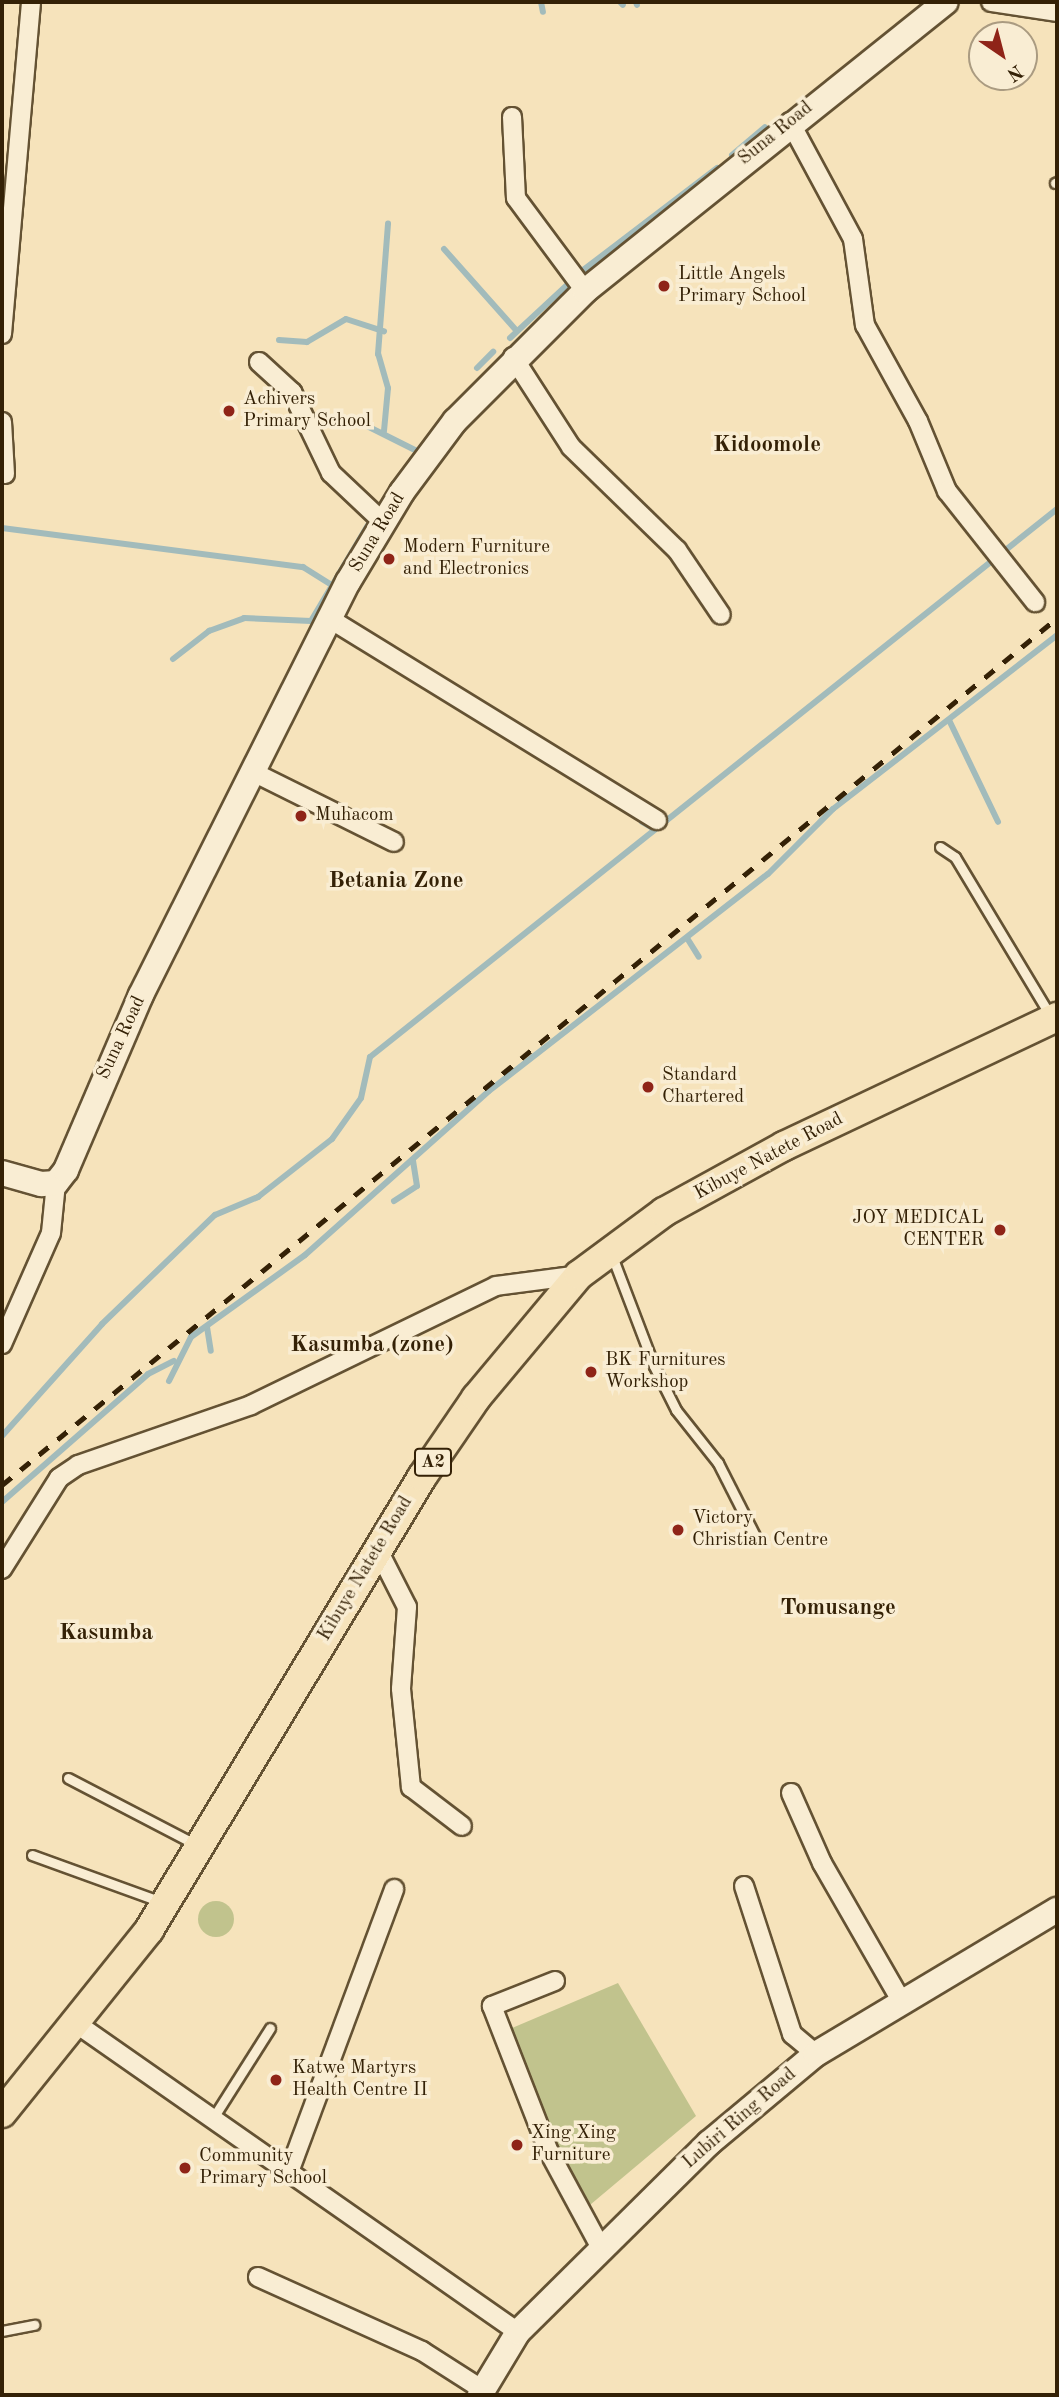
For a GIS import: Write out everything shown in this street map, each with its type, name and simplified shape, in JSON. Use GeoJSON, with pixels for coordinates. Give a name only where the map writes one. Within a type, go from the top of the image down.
{"type":"FeatureCollection","features":[{"type":"Feature","properties":{"kind":"main road","name":"Kibuye Natete Road"},"geometry":{"type":"LineString","coordinates":[[2,2113],[78,2024],[167,1904],[203,1848],[377,1548],[476,1398],[579,1275],[664,1212],[785,1146],[1055,1018]]}},
{"type":"Feature","properties":{"kind":"street"},"geometry":{"type":"LineString","coordinates":[[2,334],[31,2]]}},
{"type":"Feature","properties":{"kind":"street","name":"Suna Road"},"geometry":{"type":"LineString","coordinates":[[56,1183],[141,995],[330,619],[383,522],[455,421],[513,358],[585,291],[790,122],[946,2]]}},
{"type":"Feature","properties":{"kind":"street"},"geometry":{"type":"LineString","coordinates":[[991,2],[1057,12]]}},
{"type":"Feature","properties":{"kind":"street"},"geometry":{"type":"LineString","coordinates":[[512,117],[516,198],[585,291]]}},
{"type":"Feature","properties":{"kind":"street"},"geometry":{"type":"LineString","coordinates":[[790,122],[853,239],[865,325],[918,421],[947,491],[990,551],[1035,602]]}},
{"type":"Feature","properties":{"kind":"street"},"geometry":{"type":"LineString","coordinates":[[513,358],[570,447],[677,550],[721,615]]}},
{"type":"Feature","properties":{"kind":"street"},"geometry":{"type":"LineString","coordinates":[[259,362],[292,392],[331,473],[383,522]]}},
{"type":"Feature","properties":{"kind":"street"},"geometry":{"type":"LineString","coordinates":[[2,422],[5,474]]}},
{"type":"Feature","properties":{"kind":"street"},"geometry":{"type":"LineString","coordinates":[[330,619],[657,820]]}},
{"type":"Feature","properties":{"kind":"street"},"geometry":{"type":"LineString","coordinates":[[254,773],[394,842]]}},
{"type":"Feature","properties":{"kind":"street"},"geometry":{"type":"LineString","coordinates":[[2,1172],[56,1183],[51,1233],[2,1344]]}},
{"type":"Feature","properties":{"kind":"street"},"geometry":{"type":"LineString","coordinates":[[2,1569],[59,1478],[78,1465],[251,1405],[496,1286],[579,1275]]}},
{"type":"Feature","properties":{"kind":"street"},"geometry":{"type":"LineString","coordinates":[[377,1548],[407,1607],[401,1689],[411,1787],[461,1826]]}},
{"type":"Feature","properties":{"kind":"street"},"geometry":{"type":"LineString","coordinates":[[791,1793],[822,1863],[902,2002]]}},
{"type":"Feature","properties":{"kind":"street"},"geometry":{"type":"LineString","coordinates":[[744,1886],[792,2034],[816,2053]]}},
{"type":"Feature","properties":{"kind":"street"},"geometry":{"type":"LineString","coordinates":[[289,2172],[394,1889]]}},
{"type":"Feature","properties":{"kind":"street","name":"Lubiri Ring Road"},"geometry":{"type":"LineString","coordinates":[[481,2393],[518,2332],[709,2143],[816,2053],[1057,1910]]}},
{"type":"Feature","properties":{"kind":"street"},"geometry":{"type":"LineString","coordinates":[[555,1981],[492,2006],[549,2152],[601,2248]]}},
{"type":"Feature","properties":{"kind":"street"},"geometry":{"type":"LineString","coordinates":[[78,2024],[211,2122],[289,2172],[518,2332]]}},
{"type":"Feature","properties":{"kind":"street"},"geometry":{"type":"LineString","coordinates":[[258,2277],[422,2351],[481,2393]]}},
{"type":"Feature","properties":{"kind":"lane"},"geometry":{"type":"LineString","coordinates":[[940,847],[955,857],[1055,1018]]}},
{"type":"Feature","properties":{"kind":"lane"},"geometry":{"type":"LineString","coordinates":[[610,1251],[654,1366],[676,1410],[718,1463],[755,1536]]}},
{"type":"Feature","properties":{"kind":"lane"},"geometry":{"type":"LineString","coordinates":[[68,1778],[203,1848]]}},
{"type":"Feature","properties":{"kind":"lane"},"geometry":{"type":"LineString","coordinates":[[32,1855],[167,1904]]}},
{"type":"Feature","properties":{"kind":"lane"},"geometry":{"type":"LineString","coordinates":[[211,2122],[270,2028]]}},
{"type":"Feature","properties":{"kind":"lane"},"geometry":{"type":"LineString","coordinates":[[2,2331],[34,2325]]}},
{"type":"Feature","properties":{"kind":"green space"},"geometry":{"type":"Polygon","coordinates":[[[216,1901],[229,1906],[234,1919],[229,1932],[216,1937],[203,1932],[198,1919],[203,1906],[216,1901]]]}},
{"type":"Feature","properties":{"kind":"green space"},"geometry":{"type":"Polygon","coordinates":[[[618,1983],[696,2116],[578,2215],[503,2032],[618,1983]]]}},
{"type":"Feature","properties":{"kind":"waterway"},"geometry":{"type":"LineString","coordinates":[[541,2],[543,12]]}},
{"type":"Feature","properties":{"kind":"waterway"},"geometry":{"type":"LineString","coordinates":[[620,2],[623,5]]}},
{"type":"Feature","properties":{"kind":"waterway"},"geometry":{"type":"LineString","coordinates":[[732,155],[765,127]]}},
{"type":"Feature","properties":{"kind":"waterway"},"geometry":{"type":"LineString","coordinates":[[578,274],[717,168]]}},
{"type":"Feature","properties":{"kind":"waterway"},"geometry":{"type":"LineString","coordinates":[[384,431],[388,388],[378,354],[388,223]]}},
{"type":"Feature","properties":{"kind":"waterway"},"geometry":{"type":"LineString","coordinates":[[444,249],[516,330]]}},
{"type":"Feature","properties":{"kind":"waterway"},"geometry":{"type":"LineString","coordinates":[[510,338],[567,285]]}},
{"type":"Feature","properties":{"kind":"waterway"},"geometry":{"type":"LineString","coordinates":[[279,340],[307,342],[346,319],[384,331]]}},
{"type":"Feature","properties":{"kind":"waterway"},"geometry":{"type":"LineString","coordinates":[[477,368],[493,352]]}},
{"type":"Feature","properties":{"kind":"waterway"},"geometry":{"type":"LineString","coordinates":[[359,422],[419,452]]}},
{"type":"Feature","properties":{"kind":"waterway"},"geometry":{"type":"LineString","coordinates":[[2,1436],[102,1324],[215,1215],[258,1197],[332,1139],[361,1098],[370,1057],[1057,509]]}},
{"type":"Feature","properties":{"kind":"waterway"},"geometry":{"type":"LineString","coordinates":[[173,659],[209,631],[244,618],[311,621],[368,525]]}},
{"type":"Feature","properties":{"kind":"waterway"},"geometry":{"type":"LineString","coordinates":[[2,528],[303,567],[329,583]]}},
{"type":"Feature","properties":{"kind":"waterway"},"geometry":{"type":"LineString","coordinates":[[169,1381],[191,1337],[305,1255],[489,1091],[768,874],[833,809],[1057,635]]}},
{"type":"Feature","properties":{"kind":"waterway"},"geometry":{"type":"LineString","coordinates":[[949,720],[998,822]]}},
{"type":"Feature","properties":{"kind":"waterway"},"geometry":{"type":"LineString","coordinates":[[642,822],[653,828]]}},
{"type":"Feature","properties":{"kind":"waterway"},"geometry":{"type":"LineString","coordinates":[[687,938],[699,957]]}},
{"type":"Feature","properties":{"kind":"waterway"},"geometry":{"type":"LineString","coordinates":[[394,1201],[417,1186],[413,1160]]}},
{"type":"Feature","properties":{"kind":"waterway"},"geometry":{"type":"LineString","coordinates":[[207,1327],[211,1351]]}},
{"type":"Feature","properties":{"kind":"waterway"},"geometry":{"type":"LineString","coordinates":[[2,1502],[148,1374],[174,1361]]}},
{"type":"Feature","properties":{"kind":"railway"},"geometry":{"type":"LineString","coordinates":[[2,1485],[1057,618]]}},
{"type":"Feature","properties":{"kind":"place","name":"Little Angels Primary School"},"geometry":{"type":"Point","coordinates":[664,286]}},
{"type":"Feature","properties":{"kind":"place","name":"Achivers Primary School"},"geometry":{"type":"Point","coordinates":[229,411]}},
{"type":"Feature","properties":{"kind":"place","name":"Modern Furniture and Electronics"},"geometry":{"type":"Point","coordinates":[389,559]}},
{"type":"Feature","properties":{"kind":"place","name":"Muhacom"},"geometry":{"type":"Point","coordinates":[301,816]}},
{"type":"Feature","properties":{"kind":"place","name":"Standard Chartered"},"geometry":{"type":"Point","coordinates":[648,1087]}},
{"type":"Feature","properties":{"kind":"place","name":"JOY MEDICAL CENTER"},"geometry":{"type":"Point","coordinates":[1000,1230]}},
{"type":"Feature","properties":{"kind":"place","name":"BK Furnitures Workshop"},"geometry":{"type":"Point","coordinates":[591,1372]}},
{"type":"Feature","properties":{"kind":"place","name":"Victory Christian Centre"},"geometry":{"type":"Point","coordinates":[678,1530]}},
{"type":"Feature","properties":{"kind":"place","name":"Katwe Martyrs Health Centre II"},"geometry":{"type":"Point","coordinates":[276,2080]}},
{"type":"Feature","properties":{"kind":"place","name":"Xing Xing Furniture"},"geometry":{"type":"Point","coordinates":[517,2145]}},
{"type":"Feature","properties":{"kind":"place","name":"Community Primary School"},"geometry":{"type":"Point","coordinates":[185,2168]}},
{"type":"Feature","properties":{"kind":"district","name":"Kidoomole"},"geometry":{"type":"Point","coordinates":[767,445]}},
{"type":"Feature","properties":{"kind":"district","name":"Betania Zone"},"geometry":{"type":"Point","coordinates":[396,881]}},
{"type":"Feature","properties":{"kind":"district","name":"Kasumba (zone)"},"geometry":{"type":"Point","coordinates":[372,1345]}},
{"type":"Feature","properties":{"kind":"district","name":"Tomusange"},"geometry":{"type":"Point","coordinates":[838,1608]}},
{"type":"Feature","properties":{"kind":"district","name":"Kasumba"},"geometry":{"type":"Point","coordinates":[106,1633]}}]}
